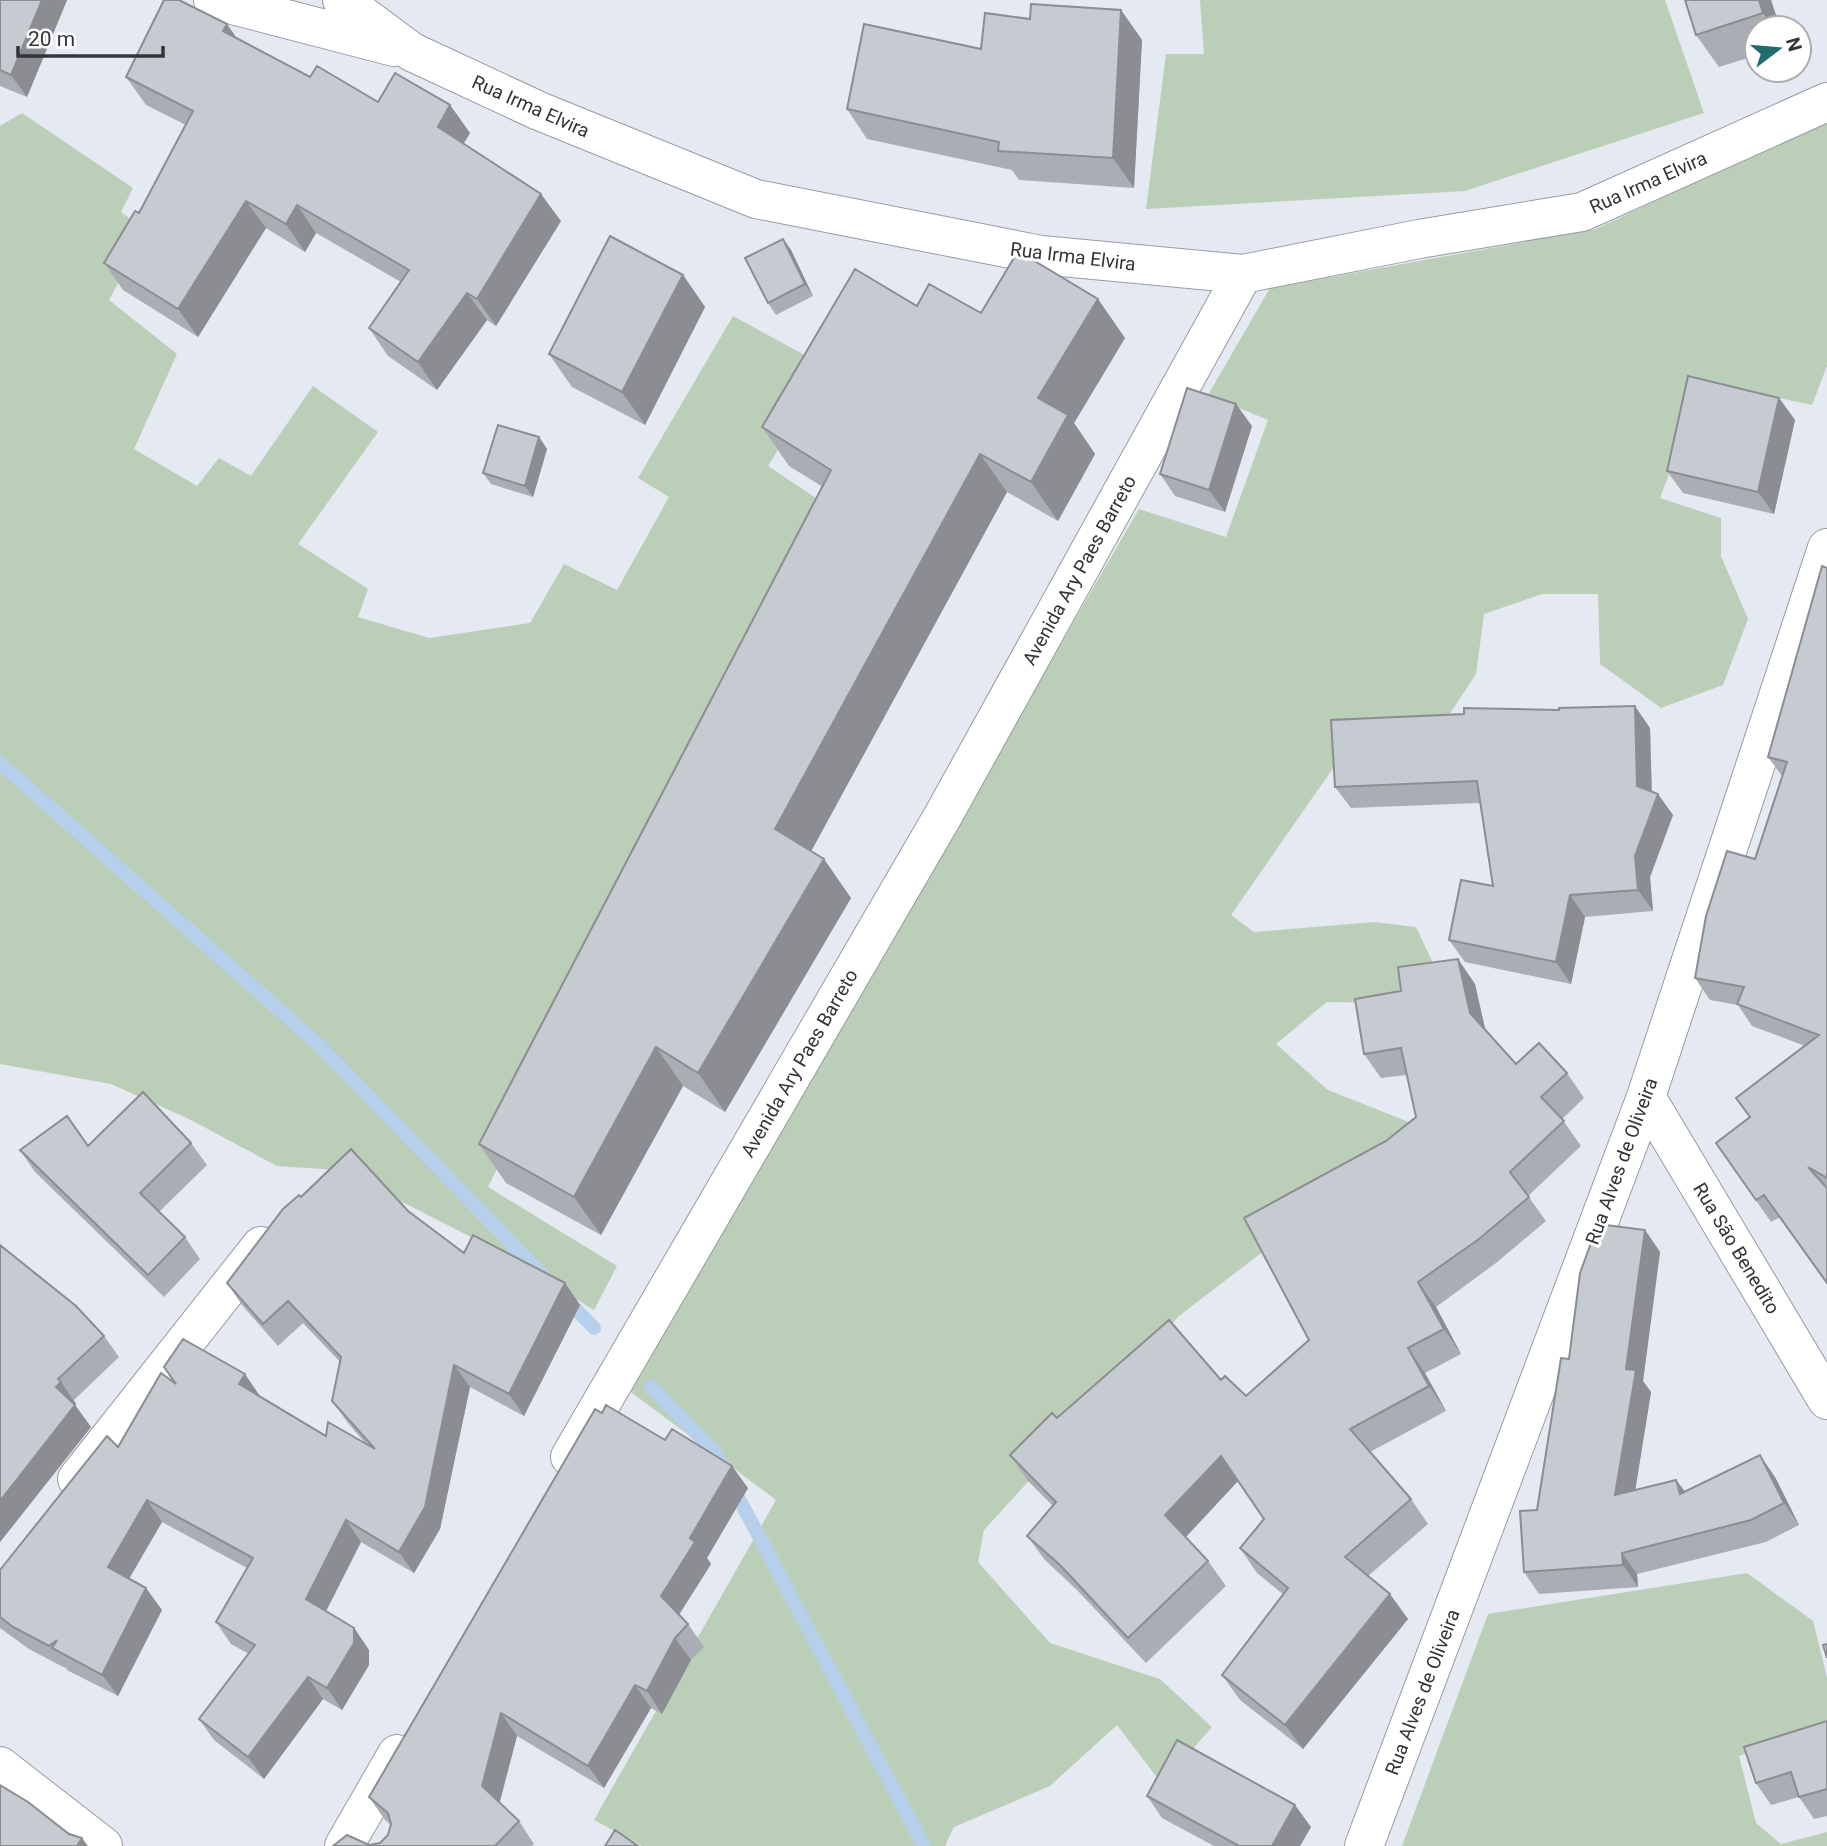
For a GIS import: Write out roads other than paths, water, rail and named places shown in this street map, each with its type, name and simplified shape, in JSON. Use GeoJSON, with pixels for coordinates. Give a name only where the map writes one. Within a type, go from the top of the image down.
{"type":"FeatureCollection","features":[{"type":"Feature","properties":{"kind":"street"},"geometry":{"type":"LineString","coordinates":[[213,0],[412,52]]}},
{"type":"Feature","properties":{"kind":"street","name":"Rua Irma Elvira"},"geometry":{"type":"LineString","coordinates":[[342,0],[412,52],[539,111],[756,199],[1041,256],[1243,274],[1419,239],[1582,212],[1827,102]]}},
{"type":"Feature","properties":{"kind":"street","name":"Avenida Ary Paes Barreto"},"geometry":{"type":"LineString","coordinates":[[551,1489],[944,814],[1243,274]]}},
{"type":"Feature","properties":{"kind":"street","name":"Rua Alves de Oliveira"},"geometry":{"type":"LineString","coordinates":[[1364,1846],[1646,1097],[1827,548]]}},
{"type":"Feature","properties":{"kind":"street","name":"Rua São Benedito"},"geometry":{"type":"LineString","coordinates":[[1646,1097],[1823,1382]]}},
{"type":"Feature","properties":{"kind":"street"},"geometry":{"type":"LineString","coordinates":[[59,1502],[279,1223]]}},
{"type":"Feature","properties":{"kind":"street"},"geometry":{"type":"LineString","coordinates":[[361,1839],[411,1730]]}},
{"type":"Feature","properties":{"kind":"street"},"geometry":{"type":"LineString","coordinates":[[0,1766],[103,1846]]}},
{"type":"Feature","properties":{"kind":"waterway"},"geometry":{"type":"LineString","coordinates":[[0,763],[319,1045],[548,1281]]}},
{"type":"Feature","properties":{"kind":"waterway"},"geometry":{"type":"LineString","coordinates":[[565,1298],[594,1328]]}},
{"type":"Feature","properties":{"kind":"waterway"},"geometry":{"type":"LineString","coordinates":[[651,1387],[713,1450],[924,1846]]}}]}
